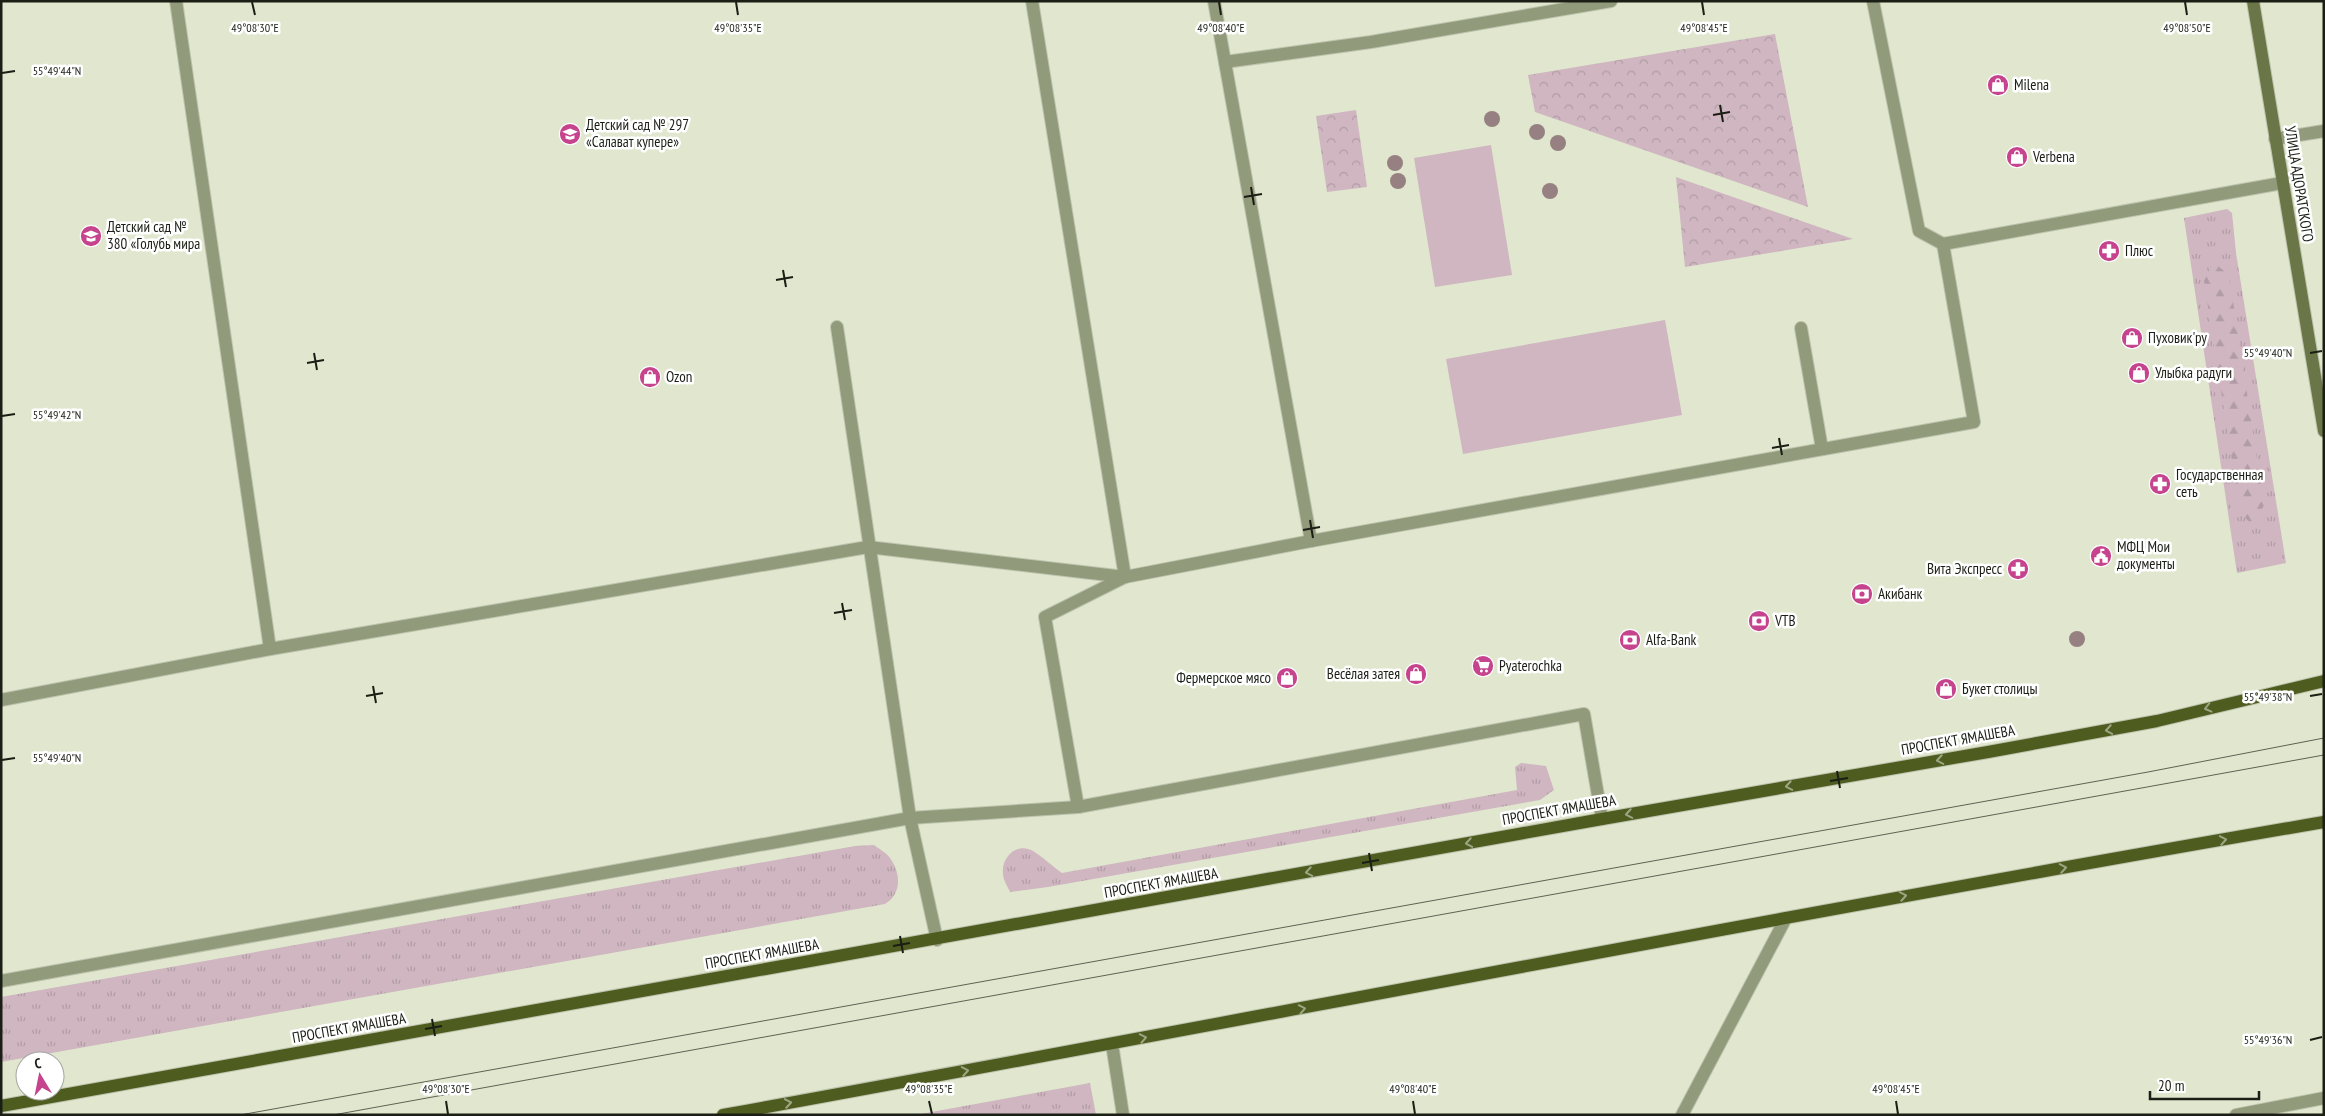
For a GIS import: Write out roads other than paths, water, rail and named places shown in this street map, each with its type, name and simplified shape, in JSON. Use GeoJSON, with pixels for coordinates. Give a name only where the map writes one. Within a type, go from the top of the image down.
{"type":"FeatureCollection","features":[{"type":"Feature","properties":{"kind":"main road","name":"ПРОСПЕКТ ЯМАШЕВА"},"geometry":{"type":"LineString","coordinates":[[1,1106],[2157,721],[2324,680]]}},
{"type":"Feature","properties":{"kind":"main road"},"geometry":{"type":"LineString","coordinates":[[723,1115],[1786,918],[2324,822]]}},
{"type":"Feature","properties":{"kind":"street","name":"УЛИЦА АДОРАТСКОГО"},"geometry":{"type":"LineString","coordinates":[[2253,1],[2324,431]]}},
{"type":"Feature","properties":{"kind":"lane"},"geometry":{"type":"LineString","coordinates":[[176,1],[270,650]]}},
{"type":"Feature","properties":{"kind":"lane"},"geometry":{"type":"LineString","coordinates":[[1032,1],[1125,577]]}},
{"type":"Feature","properties":{"kind":"lane"},"geometry":{"type":"LineString","coordinates":[[1214,1],[1311,541]]}},
{"type":"Feature","properties":{"kind":"lane"},"geometry":{"type":"LineString","coordinates":[[1225,62],[1371,42],[1611,1]]}},
{"type":"Feature","properties":{"kind":"lane"},"geometry":{"type":"LineString","coordinates":[[1873,1],[1919,231],[1943,244],[2282,184]]}},
{"type":"Feature","properties":{"kind":"lane"},"geometry":{"type":"LineString","coordinates":[[2275,139],[2324,131]]}},
{"type":"Feature","properties":{"kind":"lane"},"geometry":{"type":"LineString","coordinates":[[1078,807],[1045,617],[1125,577],[1311,541],[1974,422],[1943,244]]}},
{"type":"Feature","properties":{"kind":"lane"},"geometry":{"type":"LineString","coordinates":[[836,327],[910,818],[936,940]]}},
{"type":"Feature","properties":{"kind":"lane"},"geometry":{"type":"LineString","coordinates":[[1801,328],[1822,449]]}},
{"type":"Feature","properties":{"kind":"lane"},"geometry":{"type":"LineString","coordinates":[[1,700],[270,650],[868,547],[1125,577]]}},
{"type":"Feature","properties":{"kind":"lane"},"geometry":{"type":"LineString","coordinates":[[1,981],[910,818],[1078,807],[1584,714],[1602,819]]}},
{"type":"Feature","properties":{"kind":"lane"},"geometry":{"type":"LineString","coordinates":[[1682,1115],[1786,918]]}},
{"type":"Feature","properties":{"kind":"lane"},"geometry":{"type":"LineString","coordinates":[[1112,1044],[1123,1115]]}},
{"type":"Feature","properties":{"kind":"lane"},"geometry":{"type":"LineString","coordinates":[[2236,1115],[2324,1098]]}},
{"type":"Feature","properties":{"kind":"tram line"},"geometry":{"type":"LineString","coordinates":[[240,1115],[2148,772],[2324,738]]}},
{"type":"Feature","properties":{"kind":"tram line"},"geometry":{"type":"LineString","coordinates":[[333,1115],[2324,755]]}},
{"type":"Feature","properties":{"kind":"place","name":"Milena"},"geometry":{"type":"Point","coordinates":[1998,85]}},
{"type":"Feature","properties":{"kind":"place","name":"Детский сад № 297 «Салават купере»"},"geometry":{"type":"Point","coordinates":[570,134]}},
{"type":"Feature","properties":{"kind":"place","name":"Verbena"},"geometry":{"type":"Point","coordinates":[2017,157]}},
{"type":"Feature","properties":{"kind":"place","name":"Детский сад № 380 «Голубь мира"},"geometry":{"type":"Point","coordinates":[91,236]}},
{"type":"Feature","properties":{"kind":"place","name":"Плюс"},"geometry":{"type":"Point","coordinates":[2109,251]}},
{"type":"Feature","properties":{"kind":"place","name":"Пуховик'ру"},"geometry":{"type":"Point","coordinates":[2132,338]}},
{"type":"Feature","properties":{"kind":"place","name":"Улыбка радуги"},"geometry":{"type":"Point","coordinates":[2139,373]}},
{"type":"Feature","properties":{"kind":"place","name":"Ozon"},"geometry":{"type":"Point","coordinates":[650,377]}},
{"type":"Feature","properties":{"kind":"place","name":"Государственная сеть"},"geometry":{"type":"Point","coordinates":[2160,484]}},
{"type":"Feature","properties":{"kind":"place","name":"МФЦ Мои документы"},"geometry":{"type":"Point","coordinates":[2101,556]}},
{"type":"Feature","properties":{"kind":"place","name":"Вита Экспресс"},"geometry":{"type":"Point","coordinates":[2018,569]}},
{"type":"Feature","properties":{"kind":"place","name":"Акибанк"},"geometry":{"type":"Point","coordinates":[1862,594]}},
{"type":"Feature","properties":{"kind":"place","name":"VTB"},"geometry":{"type":"Point","coordinates":[1759,621]}},
{"type":"Feature","properties":{"kind":"place","name":"Alfa-Bank"},"geometry":{"type":"Point","coordinates":[1630,640]}},
{"type":"Feature","properties":{"kind":"place","name":"Pyaterochka"},"geometry":{"type":"Point","coordinates":[1483,666]}},
{"type":"Feature","properties":{"kind":"place","name":"Весёлая затея"},"geometry":{"type":"Point","coordinates":[1416,674]}},
{"type":"Feature","properties":{"kind":"place","name":"Фермерское мясо"},"geometry":{"type":"Point","coordinates":[1287,678]}},
{"type":"Feature","properties":{"kind":"place","name":"Букет столицы"},"geometry":{"type":"Point","coordinates":[1946,689]}}]}
